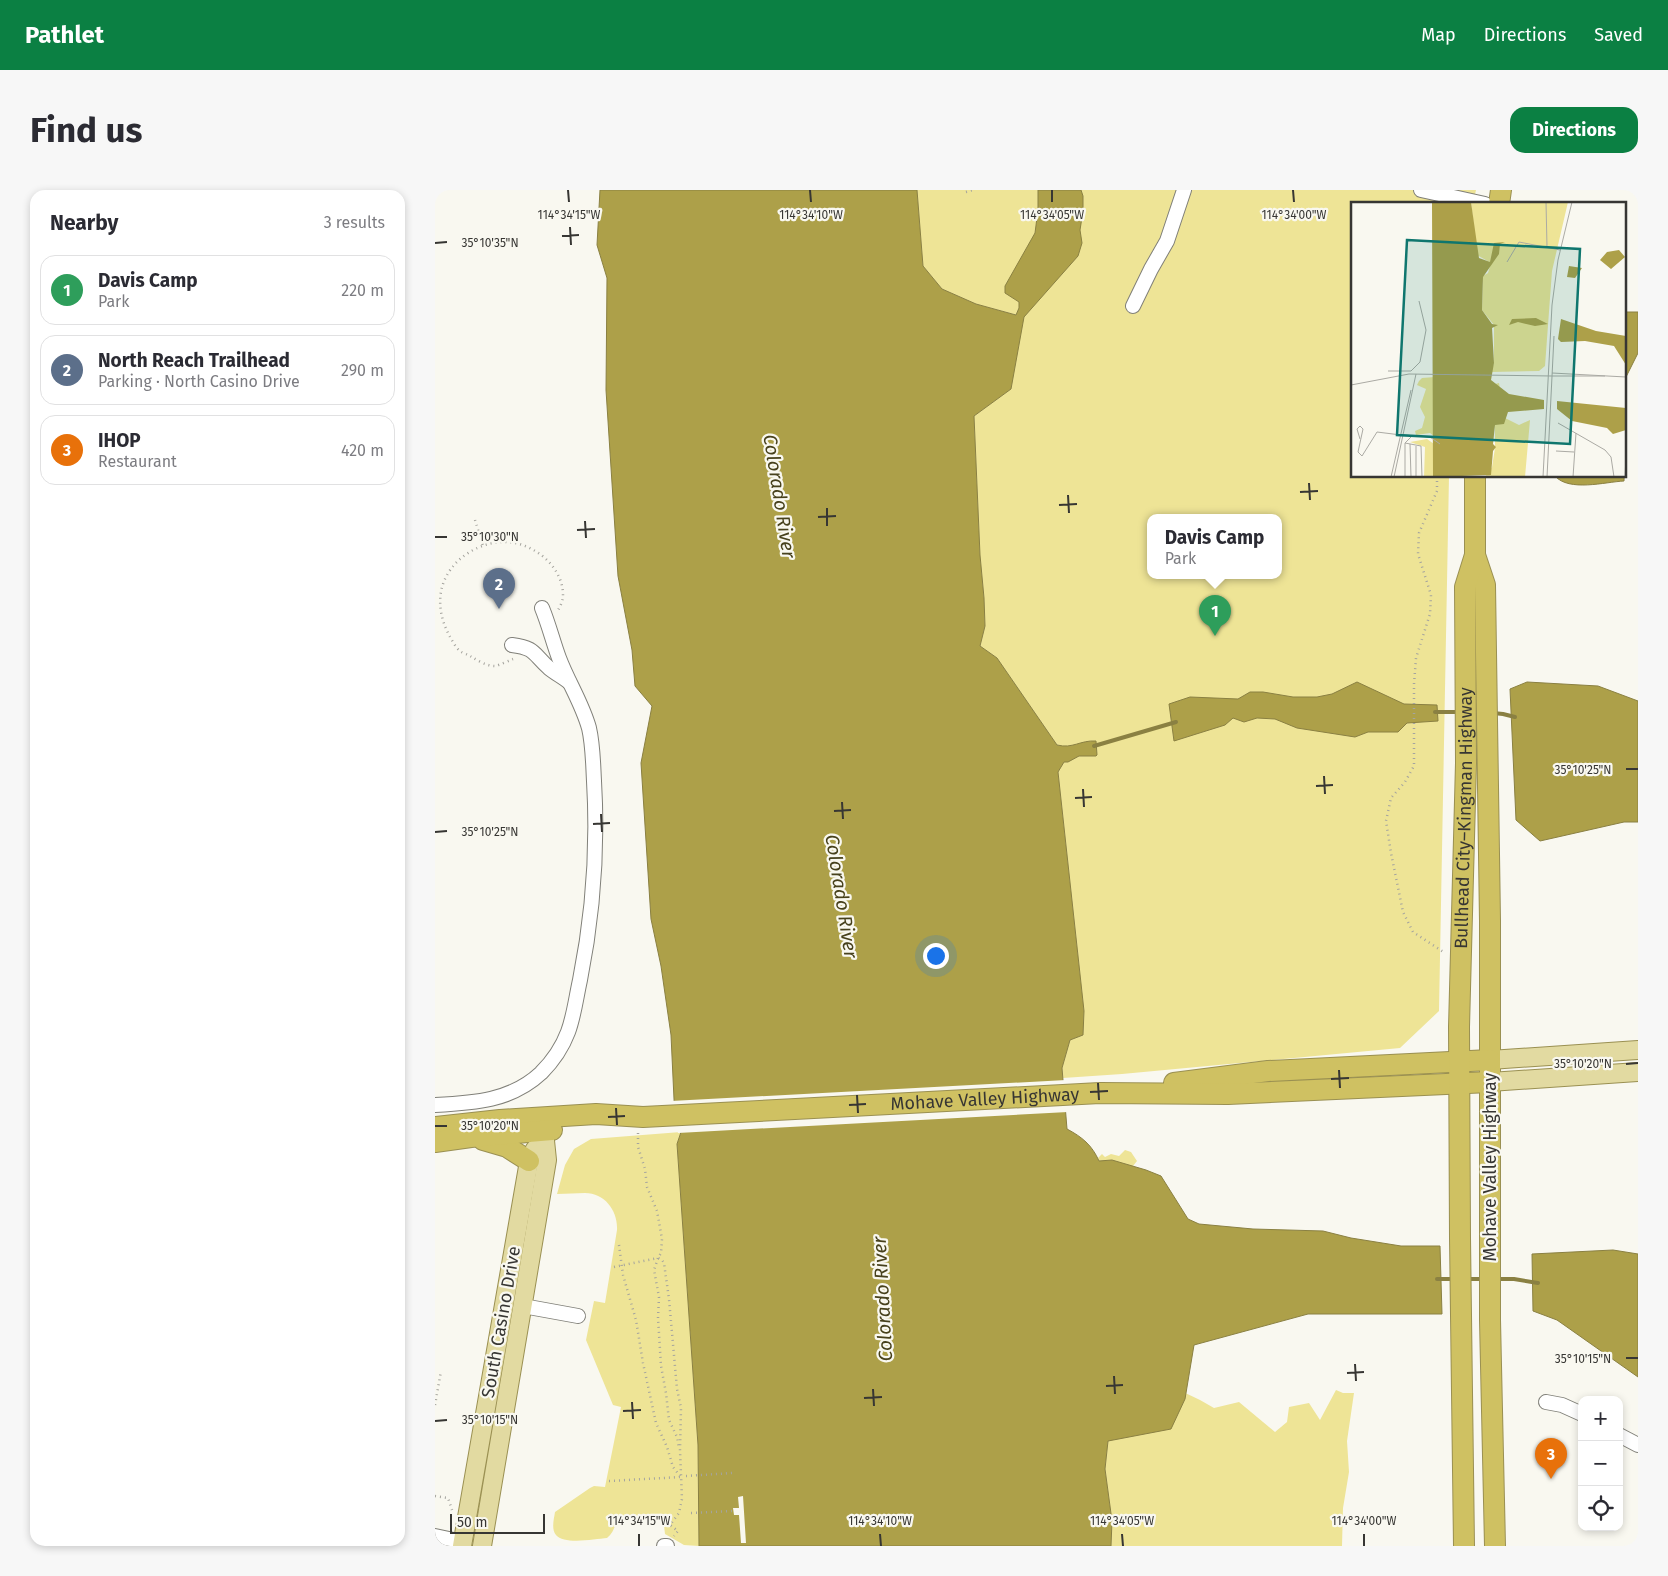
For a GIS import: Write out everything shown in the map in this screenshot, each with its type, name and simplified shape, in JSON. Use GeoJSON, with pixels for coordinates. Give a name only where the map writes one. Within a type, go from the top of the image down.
{"type":"FeatureCollection","features":[{"type":"Feature","properties":{"kind":"highway","name":"Bullhead City–Kingman Highway"},"geometry":{"type":"LineString","coordinates":[[1459,1083],[1467,763],[1465,587],[1475,555],[1475,478]]}},
{"type":"Feature","properties":{"kind":"highway","name":"Bullhead City–Kingman Highway"},"geometry":{"type":"LineString","coordinates":[[1475,555],[1485,585],[1490,1060]]}},
{"type":"Feature","properties":{"kind":"highway","name":"Mohave Valley Highway"},"geometry":{"type":"LineString","coordinates":[[1100,1093],[1268,1071],[1490,1060],[1490,1320],[1495,1546]]}},
{"type":"Feature","properties":{"kind":"highway"},"geometry":{"type":"LineString","coordinates":[[1459,1083],[1490,1082]]}},
{"type":"Feature","properties":{"kind":"highway","name":"Mohave Valley Highway"},"geometry":{"type":"LineString","coordinates":[[544,1124],[596,1114],[641,1125],[870,1105],[1100,1093],[1228,1094],[1459,1083],[1464,1546]]}},
{"type":"Feature","properties":{"kind":"highway"},"geometry":{"type":"LineString","coordinates":[[435,1128],[491,1121],[544,1124]]}},
{"type":"Feature","properties":{"kind":"highway"},"geometry":{"type":"LineString","coordinates":[[435,1142],[544,1124]]}},
{"type":"Feature","properties":{"kind":"highway"},"geometry":{"type":"LineString","coordinates":[[471,1137],[507,1147],[529,1161]]}},
{"type":"Feature","properties":{"kind":"main road"},"geometry":{"type":"LineString","coordinates":[[1490,1060],[1638,1050]]}},
{"type":"Feature","properties":{"kind":"main road"},"geometry":{"type":"LineString","coordinates":[[1490,1082],[1638,1072]]}},
{"type":"Feature","properties":{"kind":"main road","name":"South Casino Drive"},"geometry":{"type":"LineString","coordinates":[[471,1545],[529,1161],[544,1124]]}},
{"type":"Feature","properties":{"kind":"main road","name":"South Casino Drive"},"geometry":{"type":"LineString","coordinates":[[471,1545],[523,1306],[547,1160],[544,1124]]}},
{"type":"Feature","properties":{"kind":"street"},"geometry":{"type":"LineString","coordinates":[[1133,306],[1167,241],[1184,190]]}},
{"type":"Feature","properties":{"kind":"street"},"geometry":{"type":"LineString","coordinates":[[1421,190],[1476,202]]}},
{"type":"Feature","properties":{"kind":"street"},"geometry":{"type":"LineString","coordinates":[[435,1105],[481,1102],[518,1090],[549,1065],[569,1031],[588,940],[595,875],[596,810],[592,746],[584,713],[559,659],[542,608]]}},
{"type":"Feature","properties":{"kind":"street"},"geometry":{"type":"LineString","coordinates":[[512,646],[528,648],[534,651],[549,668],[570,682]]}},
{"type":"Feature","properties":{"kind":"street"},"geometry":{"type":"LineString","coordinates":[[523,1306],[578,1316]]}},
{"type":"Feature","properties":{"kind":"street"},"geometry":{"type":"LineString","coordinates":[[1546,1402],[1562,1405],[1578,1412]]}},
{"type":"Feature","properties":{"kind":"street"},"geometry":{"type":"LineString","coordinates":[[1623,1437],[1638,1445]]}},
{"type":"Feature","properties":{"kind":"street"},"geometry":{"type":"LineString","coordinates":[[435,1536],[471,1545]]}},
{"type":"Feature","properties":{"kind":"path"},"geometry":{"type":"LineString","coordinates":[[966,192],[973,190]]}},
{"type":"Feature","properties":{"kind":"path"},"geometry":{"type":"LineString","coordinates":[[1437,478],[1437,491],[1419,533],[1418,554],[1431,594],[1429,614],[1416,658],[1414,684],[1414,766],[1405,782],[1391,798],[1386,820],[1403,912],[1413,932],[1446,954]]}},
{"type":"Feature","properties":{"kind":"path"},"geometry":{"type":"LineString","coordinates":[[475,520],[483,546]]}},
{"type":"Feature","properties":{"kind":"path"},"geometry":{"type":"LineString","coordinates":[[528,648],[512,660],[495,666],[460,651],[442,620],[439,599],[447,575],[459,560],[483,546],[506,542],[519,543],[531,549],[553,566],[561,584],[563,601],[549,626]]}},
{"type":"Feature","properties":{"kind":"path"},"geometry":{"type":"LineString","coordinates":[[641,1125],[639,1147],[645,1169],[647,1188],[657,1211],[662,1240],[661,1253],[654,1270],[659,1297],[658,1318],[661,1366],[669,1420],[677,1437],[680,1450]]}},
{"type":"Feature","properties":{"kind":"path"},"geometry":{"type":"LineString","coordinates":[[619,1245],[625,1285],[636,1320],[656,1423],[667,1446],[673,1467],[681,1477]]}},
{"type":"Feature","properties":{"kind":"path"},"geometry":{"type":"LineString","coordinates":[[614,1267],[658,1258],[664,1263],[681,1408],[682,1498],[679,1513],[670,1525],[678,1531],[668,1543]]}},
{"type":"Feature","properties":{"kind":"path"},"geometry":{"type":"LineString","coordinates":[[435,1405],[441,1371]]}},
{"type":"Feature","properties":{"kind":"path"},"geometry":{"type":"LineString","coordinates":[[686,1476],[731,1474]]}},
{"type":"Feature","properties":{"kind":"path"},"geometry":{"type":"LineString","coordinates":[[609,1481],[681,1477]]}},
{"type":"Feature","properties":{"kind":"path"},"geometry":{"type":"LineString","coordinates":[[435,1496],[448,1498],[453,1513]]}},
{"type":"Feature","properties":{"kind":"path"},"geometry":{"type":"LineString","coordinates":[[691,1513],[733,1511]]}},
{"type":"Feature","properties":{"kind":"shaded area"},"geometry":{"type":"Polygon","coordinates":[[[917,190],[1476,190],[1473,202],[1351,202],[1351,478],[1449,478],[1439,1011],[1400,1048],[1063,1078],[1062,1068],[1070,1040],[1083,1035],[1084,1012],[1058,772],[1072,746],[1067,748],[1057,745],[997,658],[980,646],[985,626],[974,416],[1011,389],[1017,315],[976,304],[942,289],[923,266],[917,190]]]}},
{"type":"Feature","properties":{"kind":"shaded area"},"geometry":{"type":"Polygon","coordinates":[[[681,1132],[677,1144],[698,1445],[699,1546],[684,1545],[665,1534],[663,1517],[616,1519],[614,1529],[607,1538],[580,1541],[566,1540],[554,1533],[555,1512],[594,1486],[605,1487],[621,1407],[613,1405],[586,1340],[594,1301],[605,1303],[617,1223],[609,1204],[599,1196],[585,1193],[557,1194],[565,1165],[574,1149],[591,1139],[681,1132]]]}},
{"type":"Feature","properties":{"kind":"shaded area"},"geometry":{"type":"Polygon","coordinates":[[[1125,1150],[1131,1152],[1137,1161],[1133,1166],[1179,1390],[1214,1408],[1239,1402],[1275,1432],[1287,1422],[1289,1407],[1309,1403],[1320,1420],[1336,1390],[1343,1393],[1354,1393],[1347,1441],[1349,1472],[1343,1508],[1342,1546],[1111,1546],[1112,1521],[1105,1469],[1110,1422],[1100,1165],[1098,1158],[1102,1154],[1105,1157],[1111,1154],[1119,1156],[1125,1150]]]}},
{"type":"Feature","properties":{"kind":"water","name":"Colorado River"},"geometry":{"type":"Polygon","coordinates":[[[600,190],[917,190],[923,266],[942,289],[976,304],[1016,315],[1019,302],[1005,293],[1005,286],[1035,233],[1038,190],[1081,190],[1083,196],[1080,230],[1082,243],[1078,256],[1024,317],[1011,389],[974,416],[985,626],[980,646],[997,658],[1057,745],[1068,746],[1096,741],[1096,756],[1079,756],[1064,762],[1058,772],[1084,1011],[1083,1035],[1070,1040],[1062,1068],[1067,1129],[1086,1142],[1099,1161],[1112,1160],[1161,1176],[1188,1219],[1199,1224],[1253,1229],[1323,1231],[1351,1238],[1401,1246],[1440,1246],[1442,1314],[1308,1314],[1194,1345],[1185,1399],[1171,1429],[1108,1441],[1105,1469],[1112,1521],[1111,1546],[699,1546],[698,1445],[677,1144],[681,1132],[675,1116],[671,1035],[661,966],[651,919],[641,763],[652,706],[635,686],[632,650],[618,576],[606,390],[607,278],[597,245],[600,190]]]}},
{"type":"Feature","properties":{"kind":"water"},"geometry":{"type":"Polygon","coordinates":[[[1625,312],[1638,312],[1638,353],[1625,379],[1625,312]]]}},
{"type":"Feature","properties":{"kind":"water"},"geometry":{"type":"Polygon","coordinates":[[[1625,417],[1626,421],[1625,451],[1625,417]]]}},
{"type":"Feature","properties":{"kind":"water"},"geometry":{"type":"Polygon","coordinates":[[[1557,478],[1624,478],[1624,481],[1588,485],[1569,484],[1557,478]]]}},
{"type":"Feature","properties":{"kind":"water"},"geometry":{"type":"Polygon","coordinates":[[[1357,682],[1404,704],[1437,705],[1438,721],[1407,723],[1398,732],[1368,732],[1355,737],[1297,728],[1275,719],[1257,718],[1244,722],[1233,718],[1225,725],[1174,741],[1169,704],[1190,697],[1238,699],[1250,692],[1263,692],[1293,697],[1317,697],[1332,694],[1357,682]]]}},
{"type":"Feature","properties":{"kind":"water"},"geometry":{"type":"Polygon","coordinates":[[[1527,682],[1598,686],[1638,701],[1638,822],[1624,822],[1540,841],[1516,820],[1510,689],[1527,682]]]}},
{"type":"Feature","properties":{"kind":"water"},"geometry":{"type":"Polygon","coordinates":[[[1613,1250],[1638,1254],[1638,1377],[1557,1320],[1533,1311],[1532,1254],[1613,1250]]]}},
{"type":"Feature","properties":{"kind":"pier"},"geometry":{"type":"Polygon","coordinates":[[[1066,1080],[1068,1112],[678,1133],[671,1101],[1066,1080]]]}},
{"type":"Feature","properties":{"kind":"pier"},"geometry":{"type":"Polygon","coordinates":[[[743,1496],[746,1543],[741,1543],[739,1515],[734,1515],[733,1508],[739,1508],[738,1497],[743,1496]]]}},
{"type":"Feature","properties":{"kind":"waterway"},"geometry":{"type":"LineString","coordinates":[[1435,712],[1461,712]]}},
{"type":"Feature","properties":{"kind":"waterway"},"geometry":{"type":"LineString","coordinates":[[1493,713],[1515,717]]}},
{"type":"Feature","properties":{"kind":"waterway"},"geometry":{"type":"LineString","coordinates":[[1094,746],[1176,722]]}},
{"type":"Feature","properties":{"kind":"waterway"},"geometry":{"type":"LineString","coordinates":[[1437,1279],[1455,1279]]}},
{"type":"Feature","properties":{"kind":"waterway"},"geometry":{"type":"LineString","coordinates":[[1467,1279],[1483,1279]]}},
{"type":"Feature","properties":{"kind":"waterway"},"geometry":{"type":"LineString","coordinates":[[1495,1279],[1514,1279],[1538,1283]]}},
{"type":"Feature","properties":{"kind":"place","name":"North Reach Trailhead"},"geometry":{"type":"Point","coordinates":[499,609]}},
{"type":"Feature","properties":{"kind":"place","name":"Davis Camp"},"geometry":{"type":"Point","coordinates":[1215,636]}},
{"type":"Feature","properties":{"kind":"place","name":"IHOP"},"geometry":{"type":"Point","coordinates":[1551,1479]}}]}
